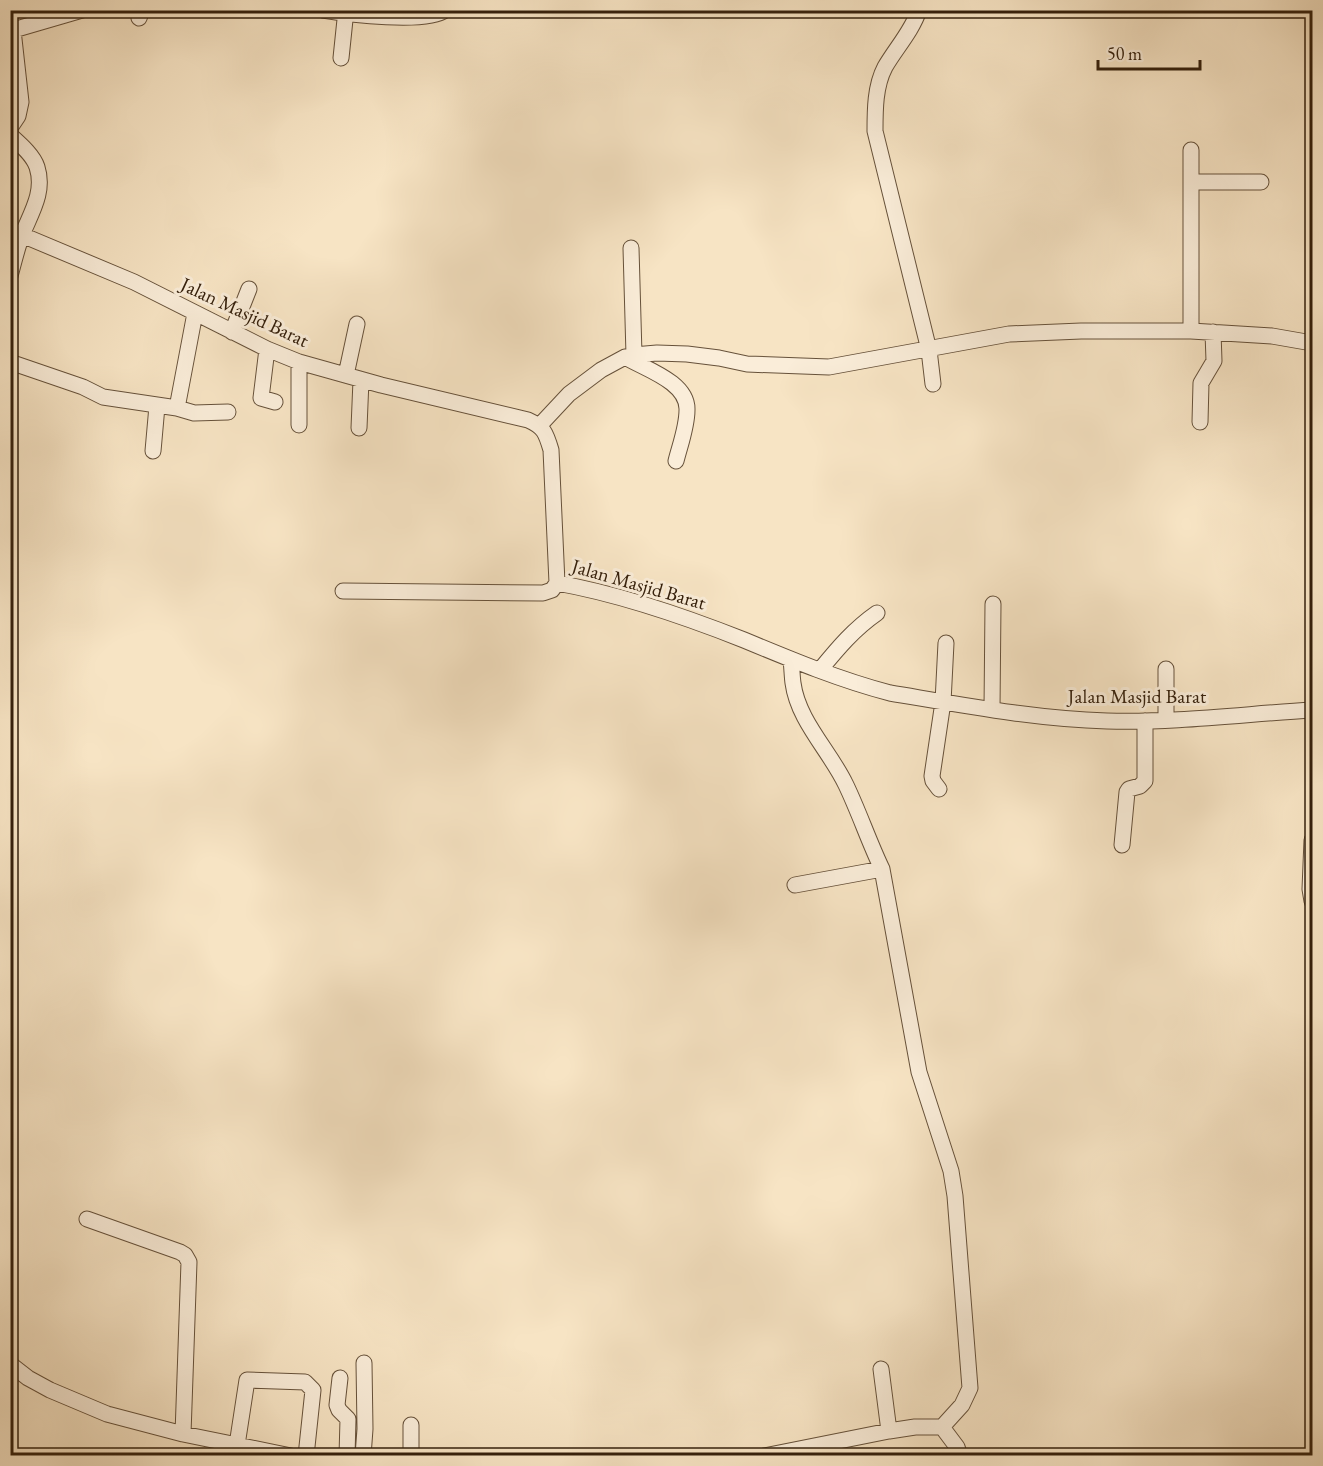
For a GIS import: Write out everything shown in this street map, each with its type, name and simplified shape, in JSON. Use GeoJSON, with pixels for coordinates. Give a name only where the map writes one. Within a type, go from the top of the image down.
{"type":"FeatureCollection","features":[{"type":"Feature","properties":{"kind":"street"},"geometry":{"type":"LineString","coordinates":[[10,128],[18,116],[21,102],[12,30],[82,10]]}},
{"type":"Feature","properties":{"kind":"street"},"geometry":{"type":"LineString","coordinates":[[323,10],[367,16],[433,16],[445,10]]}},
{"type":"Feature","properties":{"kind":"street"},"geometry":{"type":"LineString","coordinates":[[919,10],[911,27],[884,68],[876,102],[875,131],[929,350],[933,384]]}},
{"type":"Feature","properties":{"kind":"street"},"geometry":{"type":"LineString","coordinates":[[341,58],[346,12]]}},
{"type":"Feature","properties":{"kind":"street"},"geometry":{"type":"LineString","coordinates":[[10,135],[32,158],[37,165],[39,175],[36,203],[16,233],[10,276]]}},
{"type":"Feature","properties":{"kind":"street"},"geometry":{"type":"LineString","coordinates":[[1191,150],[1191,331]]}},
{"type":"Feature","properties":{"kind":"street"},"geometry":{"type":"LineString","coordinates":[[1191,182],[1261,182]]}},
{"type":"Feature","properties":{"kind":"street","name":"Jalan Masjid Barat"},"geometry":{"type":"LineString","coordinates":[[16,233],[134,282],[267,349],[299,362],[540,425],[548,439],[550,450],[557,583],[619,598],[706,626],[863,686],[943,702],[1065,718],[1146,721],[1312,710]]}},
{"type":"Feature","properties":{"kind":"street"},"geometry":{"type":"LineString","coordinates":[[629,356],[631,248]]}},
{"type":"Feature","properties":{"kind":"street"},"geometry":{"type":"LineString","coordinates":[[232,332],[249,289]]}},
{"type":"Feature","properties":{"kind":"street"},"geometry":{"type":"LineString","coordinates":[[177,408],[195,313]]}},
{"type":"Feature","properties":{"kind":"street"},"geometry":{"type":"LineString","coordinates":[[346,375],[357,324]]}},
{"type":"Feature","properties":{"kind":"street"},"geometry":{"type":"LineString","coordinates":[[540,425],[574,391],[601,370],[629,356],[657,353],[687,354],[747,364],[829,367],[1009,334],[1081,331],[1191,331],[1272,336],[1312,343]]}},
{"type":"Feature","properties":{"kind":"street"},"geometry":{"type":"LineString","coordinates":[[1200,422],[1201,383],[1214,361],[1213,332]]}},
{"type":"Feature","properties":{"kind":"street"},"geometry":{"type":"LineString","coordinates":[[267,349],[261,398],[275,402]]}},
{"type":"Feature","properties":{"kind":"street"},"geometry":{"type":"LineString","coordinates":[[629,356],[672,382],[684,398],[688,407],[676,461]]}},
{"type":"Feature","properties":{"kind":"street"},"geometry":{"type":"LineString","coordinates":[[10,362],[83,387],[104,397],[177,408],[194,413],[228,412]]}},
{"type":"Feature","properties":{"kind":"street"},"geometry":{"type":"LineString","coordinates":[[299,362],[299,426]]}},
{"type":"Feature","properties":{"kind":"street"},"geometry":{"type":"LineString","coordinates":[[359,428],[362,380]]}},
{"type":"Feature","properties":{"kind":"street"},"geometry":{"type":"LineString","coordinates":[[153,451],[157,406]]}},
{"type":"Feature","properties":{"kind":"street"},"geometry":{"type":"LineString","coordinates":[[343,591],[543,593],[552,590],[557,583]]}},
{"type":"Feature","properties":{"kind":"street"},"geometry":{"type":"LineString","coordinates":[[992,709],[993,604]]}},
{"type":"Feature","properties":{"kind":"street"},"geometry":{"type":"LineString","coordinates":[[820,670],[844,639],[877,613]]}},
{"type":"Feature","properties":{"kind":"street"},"geometry":{"type":"LineString","coordinates":[[939,789],[932,776],[943,702],[946,643]]}},
{"type":"Feature","properties":{"kind":"street"},"geometry":{"type":"LineString","coordinates":[[764,1455],[915,1427],[952,1441],[962,1405],[970,1388],[955,1196],[951,1171],[919,1072],[882,870],[845,783],[809,724],[798,701],[793,684],[791,660]]}},
{"type":"Feature","properties":{"kind":"street"},"geometry":{"type":"LineString","coordinates":[[1166,669],[1166,720]]}},
{"type":"Feature","properties":{"kind":"street"},"geometry":{"type":"LineString","coordinates":[[1122,845],[1127,792],[1145,781],[1146,721]]}},
{"type":"Feature","properties":{"kind":"street"},"geometry":{"type":"LineString","coordinates":[[1312,840],[1310,889],[1312,901]]}},
{"type":"Feature","properties":{"kind":"street"},"geometry":{"type":"LineString","coordinates":[[795,885],[882,870]]}},
{"type":"Feature","properties":{"kind":"street"},"geometry":{"type":"LineString","coordinates":[[87,1219],[180,1252],[189,1262],[183,1434]]}},
{"type":"Feature","properties":{"kind":"street"},"geometry":{"type":"LineString","coordinates":[[363,1455],[364,1363]]}},
{"type":"Feature","properties":{"kind":"street"},"geometry":{"type":"LineString","coordinates":[[10,1364],[50,1390],[107,1414],[183,1434],[291,1455]]}},
{"type":"Feature","properties":{"kind":"street"},"geometry":{"type":"LineString","coordinates":[[880,1369],[889,1431]]}},
{"type":"Feature","properties":{"kind":"street"},"geometry":{"type":"LineString","coordinates":[[340,1378],[337,1405],[348,1419],[347,1455]]}},
{"type":"Feature","properties":{"kind":"street"},"geometry":{"type":"LineString","coordinates":[[237,1445],[247,1380],[305,1382],[313,1390],[306,1455]]}},
{"type":"Feature","properties":{"kind":"street"},"geometry":{"type":"LineString","coordinates":[[411,1425],[411,1455]]}}]}
